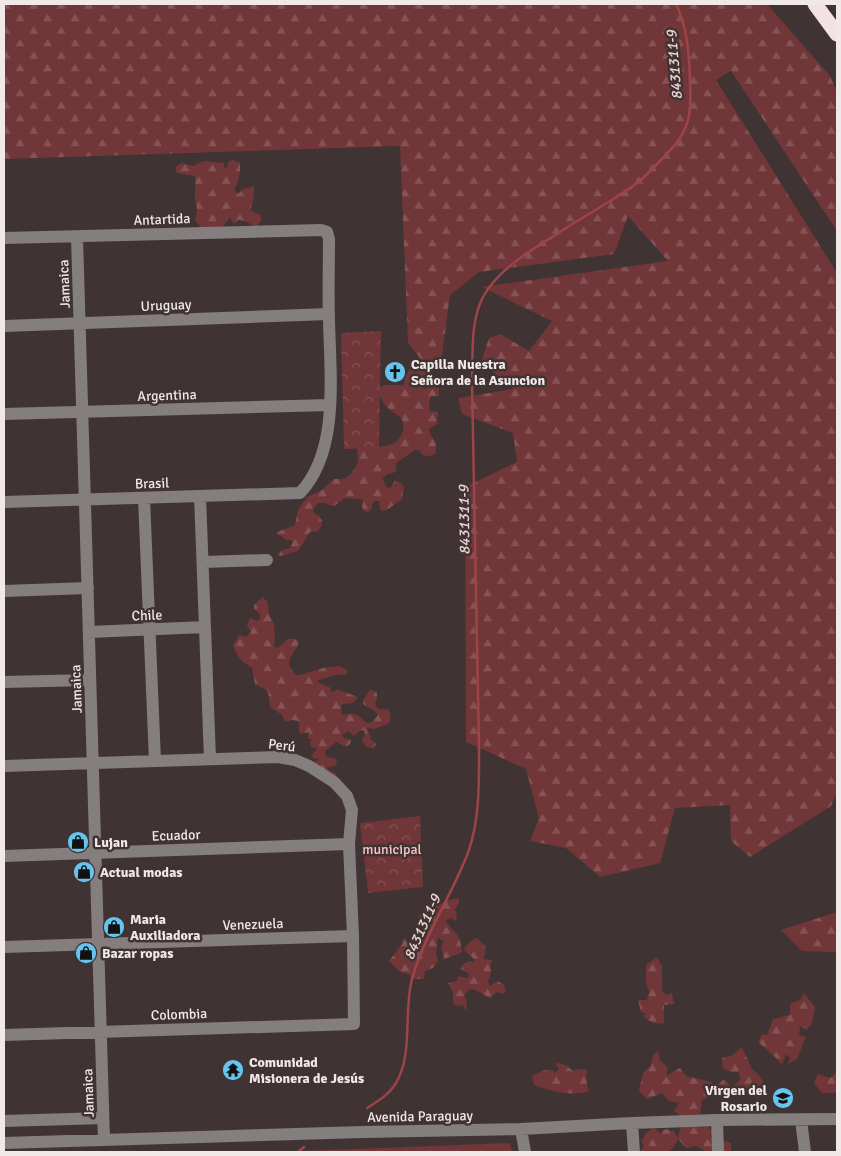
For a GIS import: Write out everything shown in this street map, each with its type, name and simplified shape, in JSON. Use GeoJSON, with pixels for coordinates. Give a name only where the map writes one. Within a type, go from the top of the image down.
{"type":"FeatureCollection","features":[{"type":"Feature","properties":{"kind":"highway"},"geometry":{"type":"LineString","coordinates":[[815,4],[836,29]]}},
{"type":"Feature","properties":{"kind":"street","name":"Antartida"},"geometry":{"type":"LineString","coordinates":[[4,238],[321,230],[327,232],[330,239],[328,314]]}},
{"type":"Feature","properties":{"kind":"street","name":"Jamaica"},"geometry":{"type":"LineString","coordinates":[[77,236],[104,1140]]}},
{"type":"Feature","properties":{"kind":"street","name":"Uruguay"},"geometry":{"type":"LineString","coordinates":[[4,326],[328,314]]}},
{"type":"Feature","properties":{"kind":"street"},"geometry":{"type":"LineString","coordinates":[[328,314],[330,405]]}},
{"type":"Feature","properties":{"kind":"street","name":"Argentina"},"geometry":{"type":"LineString","coordinates":[[4,414],[330,405]]}},
{"type":"Feature","properties":{"kind":"street","name":"Brasil"},"geometry":{"type":"LineString","coordinates":[[4,502],[300,493],[309,484],[326,444],[330,405]]}},
{"type":"Feature","properties":{"kind":"street"},"geometry":{"type":"LineString","coordinates":[[200,496],[210,760]]}},
{"type":"Feature","properties":{"kind":"street"},"geometry":{"type":"LineString","coordinates":[[144,498],[154,761]]}},
{"type":"Feature","properties":{"kind":"street"},"geometry":{"type":"LineString","coordinates":[[203,562],[267,560]]}},
{"type":"Feature","properties":{"kind":"street"},"geometry":{"type":"LineString","coordinates":[[4,591],[88,588]]}},
{"type":"Feature","properties":{"kind":"street","name":"Chile"},"geometry":{"type":"LineString","coordinates":[[89,632],[205,627]]}},
{"type":"Feature","properties":{"kind":"street"},"geometry":{"type":"LineString","coordinates":[[4,682],[90,680]]}},
{"type":"Feature","properties":{"kind":"street","name":"Perú"},"geometry":{"type":"LineString","coordinates":[[4,766],[278,757],[295,760],[309,766],[334,782],[347,796],[352,810],[349,844],[354,1024]]}},
{"type":"Feature","properties":{"kind":"street","name":"Ecuador"},"geometry":{"type":"LineString","coordinates":[[4,856],[349,844]]}},
{"type":"Feature","properties":{"kind":"street","name":"Venezuela"},"geometry":{"type":"LineString","coordinates":[[4,947],[353,936]]}},
{"type":"Feature","properties":{"kind":"street","name":"Colombia"},"geometry":{"type":"LineString","coordinates":[[4,1035],[354,1024]]}},
{"type":"Feature","properties":{"kind":"street"},"geometry":{"type":"LineString","coordinates":[[4,1121],[103,1118]]}},
{"type":"Feature","properties":{"kind":"street","name":"Avenida Paraguay"},"geometry":{"type":"LineString","coordinates":[[4,1143],[521,1129],[716,1120],[837,1119]]}},
{"type":"Feature","properties":{"kind":"street"},"geometry":{"type":"LineString","coordinates":[[716,1120],[718,1152]]}},
{"type":"Feature","properties":{"kind":"street"},"geometry":{"type":"LineString","coordinates":[[801,1120],[805,1152]]}},
{"type":"Feature","properties":{"kind":"street"},"geometry":{"type":"LineString","coordinates":[[632,1123],[634,1152]]}},
{"type":"Feature","properties":{"kind":"street"},"geometry":{"type":"LineString","coordinates":[[521,1129],[524,1152]]}},
{"type":"Feature","properties":{"kind":"green space"},"geometry":{"type":"Polygon","coordinates":[[[4,4],[767,4],[830,76],[837,92],[837,231],[731,71],[716,80],[837,273],[837,793],[831,806],[750,857],[731,841],[730,805],[675,808],[660,863],[600,877],[566,848],[530,841],[539,819],[526,769],[466,742],[465,487],[517,462],[513,433],[462,414],[458,398],[513,389],[481,362],[489,338],[500,334],[529,351],[552,321],[482,287],[668,261],[628,216],[614,254],[479,272],[450,295],[441,362],[423,362],[408,343],[400,146],[4,159],[4,4]]]}},
{"type":"Feature","properties":{"kind":"green space"},"geometry":{"type":"Polygon","coordinates":[[[233,160],[240,163],[239,177],[234,190],[238,194],[243,189],[254,186],[253,202],[250,210],[261,215],[261,221],[254,227],[242,220],[238,220],[234,224],[230,217],[223,227],[201,228],[195,219],[197,210],[195,176],[177,173],[175,167],[182,163],[193,166],[206,161],[224,163],[224,167],[227,168],[228,162],[233,160]]]}},
{"type":"Feature","properties":{"kind":"green space"},"geometry":{"type":"Polygon","coordinates":[[[381,331],[379,448],[344,449],[341,333],[381,331]]]}},
{"type":"Feature","properties":{"kind":"green space"},"geometry":{"type":"Polygon","coordinates":[[[413,366],[426,369],[429,373],[422,376],[420,383],[424,389],[431,386],[439,388],[439,396],[431,396],[429,403],[430,411],[438,412],[437,424],[429,429],[436,446],[435,454],[426,456],[419,450],[415,450],[396,463],[396,471],[382,478],[387,488],[391,487],[395,480],[404,487],[402,499],[387,510],[383,511],[380,509],[379,501],[375,501],[370,511],[367,512],[363,510],[362,499],[345,498],[334,506],[325,502],[318,503],[313,509],[314,513],[322,521],[319,529],[315,532],[310,532],[298,551],[280,556],[277,554],[290,548],[293,541],[285,540],[276,534],[295,525],[298,510],[307,497],[322,490],[334,479],[343,479],[350,475],[358,461],[357,445],[385,446],[397,441],[401,436],[402,420],[387,408],[383,402],[380,387],[404,385],[409,370],[413,366]]]}},
{"type":"Feature","properties":{"kind":"green space"},"geometry":{"type":"Polygon","coordinates":[[[263,597],[268,603],[269,614],[274,624],[274,647],[278,648],[288,639],[299,641],[290,658],[289,665],[296,675],[339,666],[347,670],[347,674],[335,675],[317,681],[331,688],[330,691],[334,692],[336,689],[358,697],[353,703],[342,704],[342,715],[354,714],[368,723],[374,720],[378,715],[363,704],[363,700],[370,690],[377,693],[375,704],[377,708],[388,709],[390,713],[388,724],[374,729],[367,728],[371,739],[376,744],[374,748],[364,745],[362,741],[365,734],[364,730],[354,736],[348,731],[342,735],[344,738],[351,740],[350,744],[343,746],[337,742],[325,751],[328,757],[336,759],[337,763],[335,766],[327,767],[336,774],[336,778],[313,764],[319,760],[317,758],[314,759],[312,755],[317,749],[311,747],[312,739],[308,739],[309,732],[299,733],[298,721],[285,722],[282,715],[270,707],[268,691],[255,684],[252,668],[240,659],[233,645],[239,635],[246,637],[251,632],[247,626],[250,618],[257,621],[260,618],[260,614],[254,609],[254,605],[263,597]]]}},
{"type":"Feature","properties":{"kind":"green space","name":"municipal"},"geometry":{"type":"Polygon","coordinates":[[[420,816],[423,887],[368,893],[360,823],[420,816]]]}},
{"type":"Feature","properties":{"kind":"green space"},"geometry":{"type":"Polygon","coordinates":[[[459,898],[459,903],[455,910],[456,921],[451,918],[445,921],[459,938],[462,952],[444,959],[441,947],[445,938],[442,941],[438,937],[436,953],[438,961],[433,968],[425,971],[424,979],[412,979],[409,974],[400,972],[389,961],[402,944],[404,938],[408,944],[415,939],[417,943],[424,940],[423,922],[418,920],[421,912],[432,903],[436,906],[459,898]]]}},
{"type":"Feature","properties":{"kind":"green space"},"geometry":{"type":"Polygon","coordinates":[[[837,912],[837,952],[802,951],[781,930],[837,912]]]}},
{"type":"Feature","properties":{"kind":"green space"},"geometry":{"type":"Polygon","coordinates":[[[477,938],[486,947],[484,959],[492,960],[488,982],[490,986],[497,981],[503,984],[506,990],[503,994],[497,992],[490,998],[470,989],[464,995],[467,1002],[466,1011],[463,1005],[453,1004],[453,992],[448,983],[457,981],[458,976],[468,978],[469,974],[461,969],[463,964],[469,961],[474,962],[475,960],[464,950],[471,941],[477,938]]]}},
{"type":"Feature","properties":{"kind":"green space"},"geometry":{"type":"Polygon","coordinates":[[[657,957],[662,966],[662,991],[666,995],[672,993],[675,1004],[664,1005],[664,1023],[661,1024],[653,1023],[643,1016],[646,1014],[641,1012],[638,1000],[647,1000],[649,992],[646,983],[646,965],[657,957]]]}},
{"type":"Feature","properties":{"kind":"green space"},"geometry":{"type":"Polygon","coordinates":[[[804,993],[815,1007],[812,1023],[807,1030],[800,1026],[799,1035],[806,1037],[797,1059],[788,1064],[790,1058],[786,1054],[782,1065],[758,1042],[762,1034],[767,1035],[773,1019],[790,1015],[790,1004],[800,1000],[804,993]]]}},
{"type":"Feature","properties":{"kind":"green space"},"geometry":{"type":"Polygon","coordinates":[[[742,1047],[752,1069],[758,1074],[765,1085],[761,1098],[751,1097],[742,1086],[726,1099],[717,1093],[718,1085],[724,1079],[732,1087],[741,1079],[738,1072],[723,1069],[722,1058],[731,1056],[742,1047]]]}},
{"type":"Feature","properties":{"kind":"green space"},"geometry":{"type":"Polygon","coordinates":[[[658,1051],[660,1060],[668,1068],[666,1076],[680,1068],[686,1076],[712,1082],[715,1094],[702,1100],[700,1114],[688,1121],[674,1111],[679,1103],[669,1101],[662,1093],[647,1099],[639,1091],[643,1073],[650,1066],[654,1054],[658,1051]]]}},
{"type":"Feature","properties":{"kind":"green space"},"geometry":{"type":"Polygon","coordinates":[[[555,1063],[565,1065],[573,1071],[579,1069],[587,1070],[586,1079],[589,1091],[568,1093],[534,1085],[532,1076],[545,1070],[554,1071],[554,1073],[559,1069],[555,1063]]]}},
{"type":"Feature","properties":{"kind":"green space"},"geometry":{"type":"Polygon","coordinates":[[[837,1071],[837,1091],[834,1093],[822,1093],[814,1083],[818,1074],[830,1078],[837,1071]]]}},
{"type":"Feature","properties":{"kind":"green space"},"geometry":{"type":"Polygon","coordinates":[[[700,1123],[701,1128],[708,1126],[712,1132],[710,1136],[714,1139],[731,1143],[731,1152],[707,1152],[696,1146],[686,1148],[678,1139],[673,1148],[667,1152],[640,1152],[644,1146],[641,1141],[647,1132],[654,1128],[661,1134],[662,1131],[667,1129],[674,1131],[678,1138],[680,1128],[686,1124],[700,1123]]]}},
{"type":"Feature","properties":{"kind":"green space"},"geometry":{"type":"Polygon","coordinates":[[[510,1143],[512,1152],[277,1152],[510,1143]]]}},
{"type":"Feature","properties":{"kind":"waterway","name":"8431311-9"},"geometry":{"type":"LineString","coordinates":[[367,1108],[390,1091],[399,1077],[407,1042],[408,1003],[412,979],[424,946],[469,850],[477,812],[479,747],[472,383],[473,339],[476,317],[483,297],[489,287],[514,262],[612,200],[646,176],[681,136],[689,114],[690,78],[685,30],[676,4]]}},
{"type":"Feature","properties":{"kind":"waterway","name":"8431311-9"},"geometry":{"type":"LineString","coordinates":[[298,1152],[304,1147]]}},
{"type":"Feature","properties":{"kind":"place","name":"Capilla Nuestra Señora de la Asuncion"},"geometry":{"type":"Point","coordinates":[395,372]}},
{"type":"Feature","properties":{"kind":"place","name":"Lujan"},"geometry":{"type":"Point","coordinates":[78,842]}},
{"type":"Feature","properties":{"kind":"place","name":"Actual modas"},"geometry":{"type":"Point","coordinates":[84,872]}},
{"type":"Feature","properties":{"kind":"place","name":"Maria Auxiliadora"},"geometry":{"type":"Point","coordinates":[114,927]}},
{"type":"Feature","properties":{"kind":"place","name":"Bazar ropas"},"geometry":{"type":"Point","coordinates":[86,953]}},
{"type":"Feature","properties":{"kind":"place","name":"Comunidad Misionera de Jesús"},"geometry":{"type":"Point","coordinates":[233,1070]}},
{"type":"Feature","properties":{"kind":"place","name":"Virgen del Rosario"},"geometry":{"type":"Point","coordinates":[783,1098]}}]}
